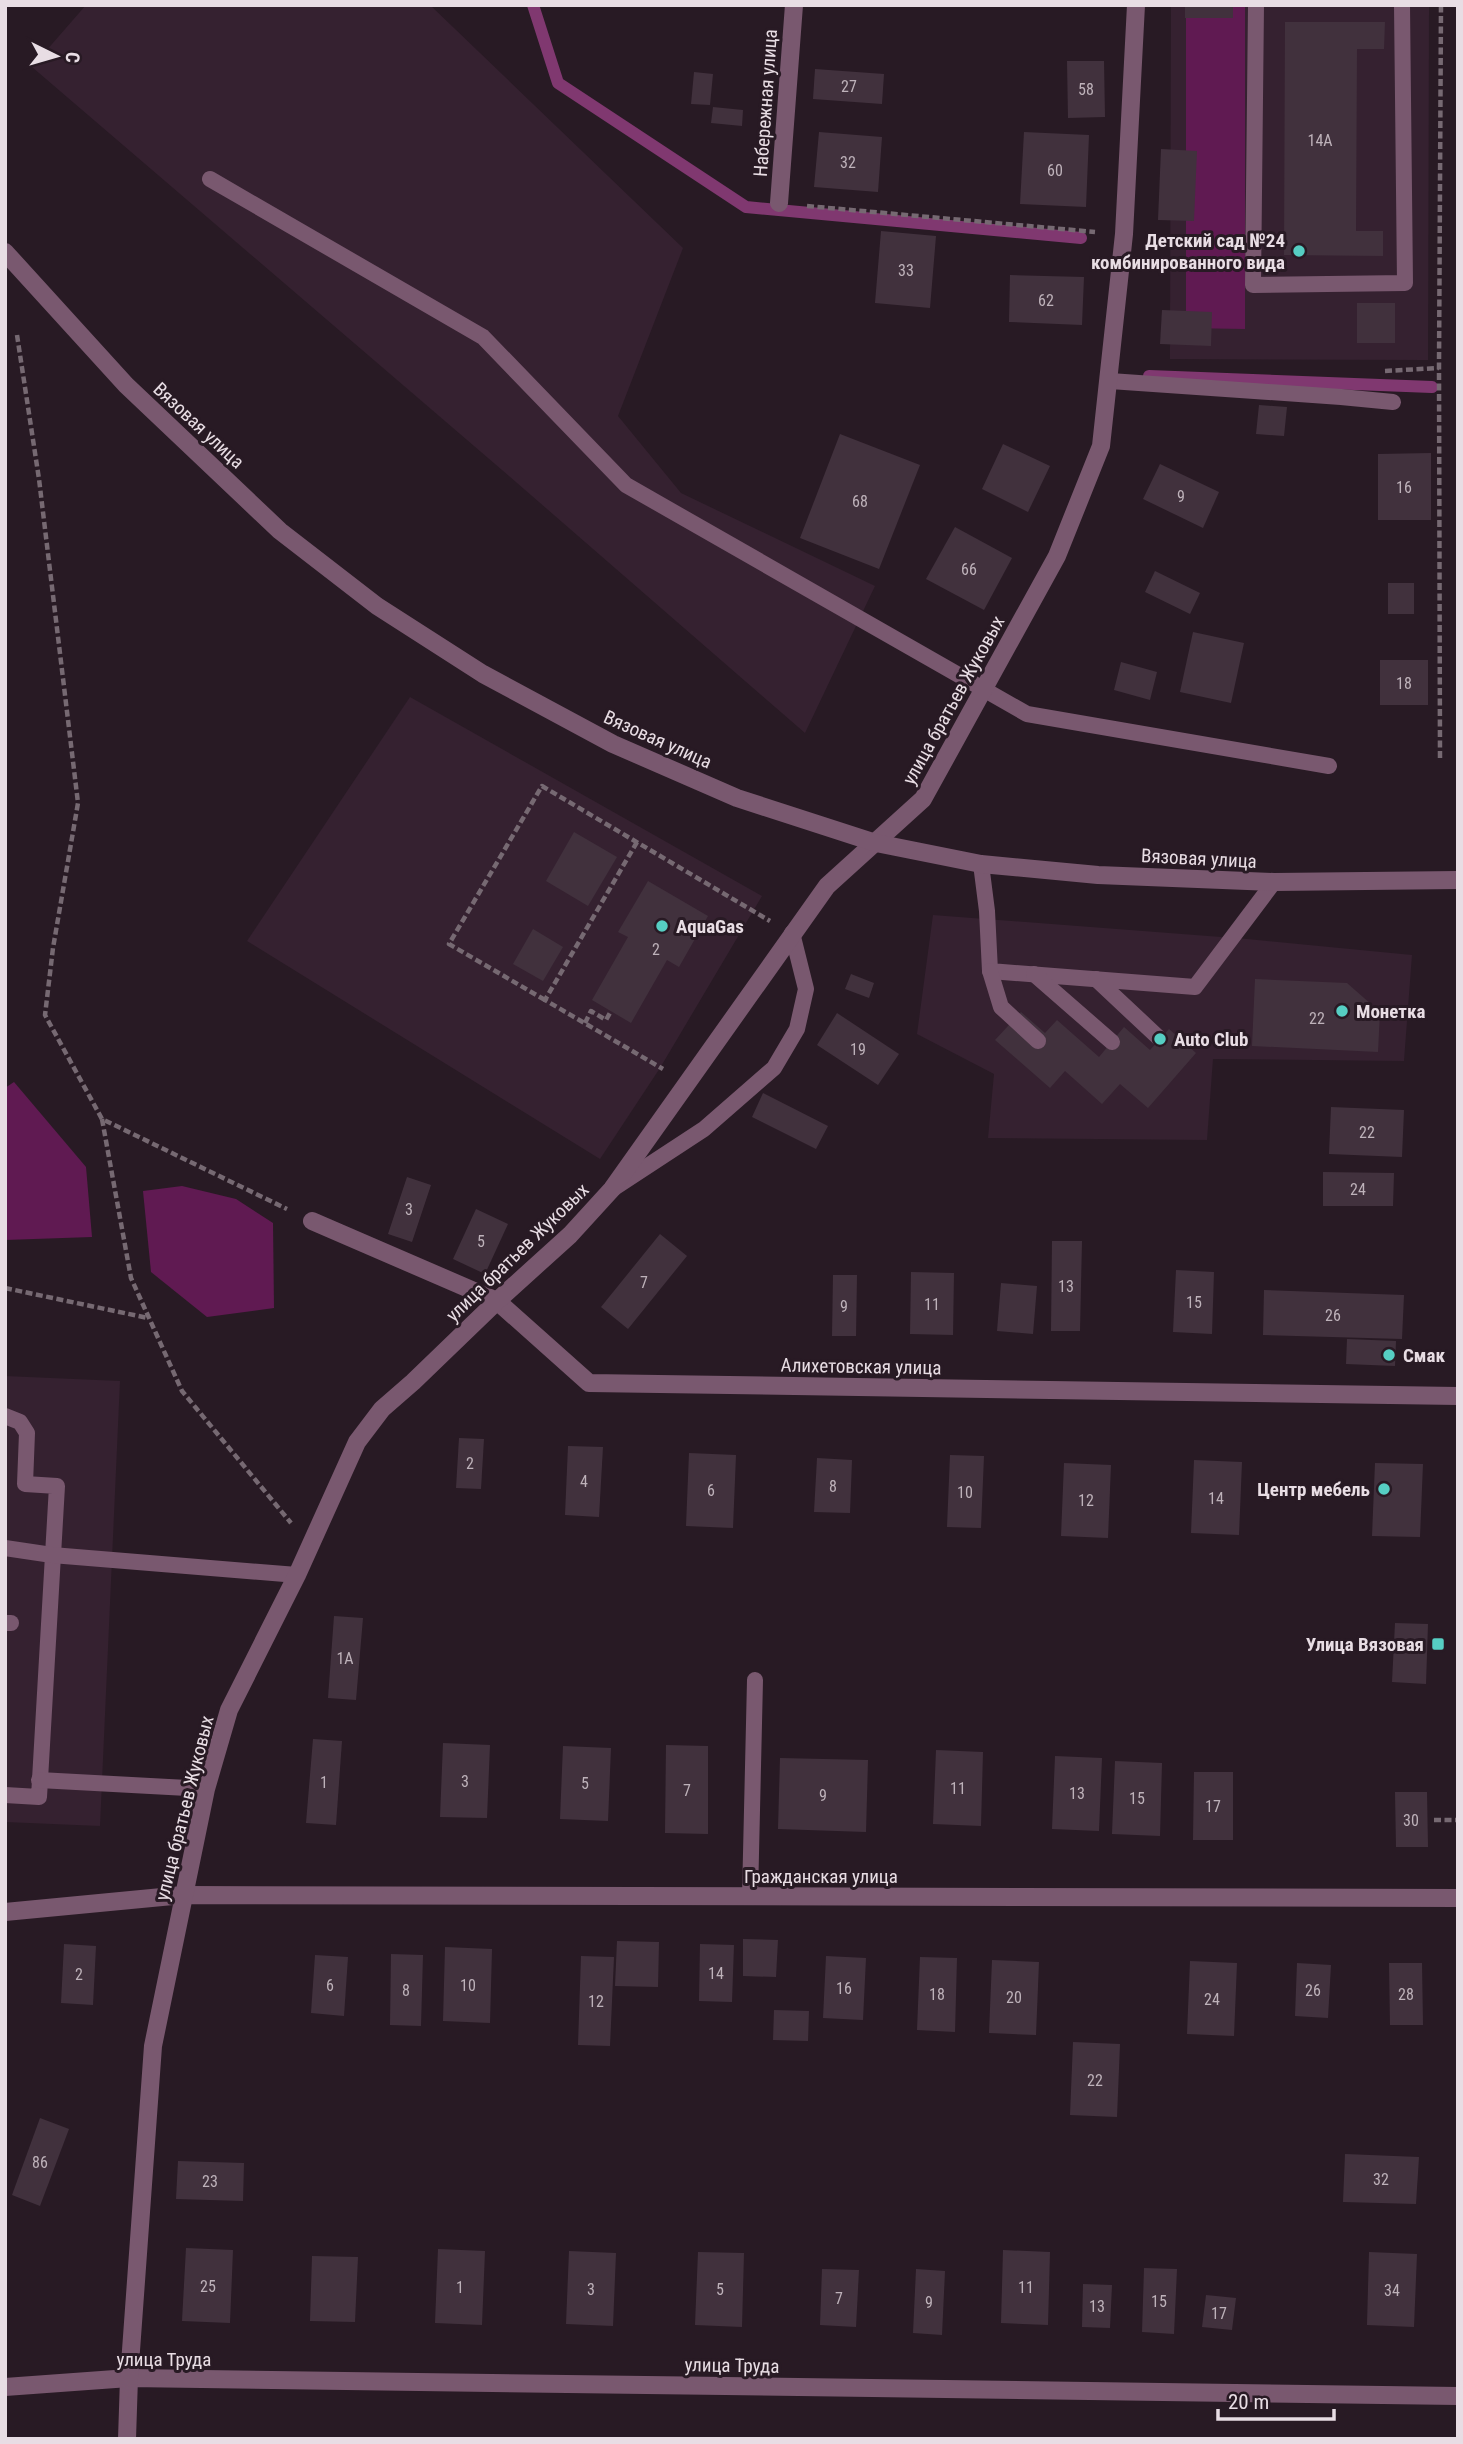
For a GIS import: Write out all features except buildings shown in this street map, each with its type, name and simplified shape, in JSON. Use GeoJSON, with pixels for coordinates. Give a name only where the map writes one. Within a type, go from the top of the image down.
{"type":"FeatureCollection","features":[{"type":"Feature","properties":{"kind":"street","name":"Набережная улица"},"geometry":{"type":"LineString","coordinates":[[779,204],[794,5]]}},
{"type":"Feature","properties":{"kind":"street","name":"улица братьев Жуковых"},"geometry":{"type":"LineString","coordinates":[[127,2439],[153,2046],[206,1789],[229,1710],[297,1575],[357,1443],[382,1409],[570,1235],[612,1189],[827,886],[923,799],[1057,556],[1101,446],[1124,234],[1136,5]]}},
{"type":"Feature","properties":{"kind":"street","name":"Вязовая улица"},"geometry":{"type":"LineString","coordinates":[[5,252],[126,385],[280,531],[377,606],[483,674],[613,744],[737,798],[876,843],[981,864],[1098,875],[1273,882],[1458,880]]}},
{"type":"Feature","properties":{"kind":"street","name":"Алихетовская улица"},"geometry":{"type":"LineString","coordinates":[[312,1221],[496,1301],[589,1383],[1458,1396]]}},
{"type":"Feature","properties":{"kind":"street","name":"Гражданская улица"},"geometry":{"type":"LineString","coordinates":[[183,1895],[1458,1898]]}},
{"type":"Feature","properties":{"kind":"street"},"geometry":{"type":"LineString","coordinates":[[5,1912],[183,1895]]}},
{"type":"Feature","properties":{"kind":"street","name":"улица Труда"},"geometry":{"type":"LineString","coordinates":[[5,2387],[130,2378],[1458,2396]]}},
{"type":"Feature","properties":{"kind":"lane"},"geometry":{"type":"LineString","coordinates":[[1256,5],[1253,285],[1405,283],[1402,5]]}},
{"type":"Feature","properties":{"kind":"lane"},"geometry":{"type":"LineString","coordinates":[[209,179],[483,337],[626,485],[1027,714],[1329,766]]}},
{"type":"Feature","properties":{"kind":"lane"},"geometry":{"type":"LineString","coordinates":[[1110,381],[1394,402]]}},
{"type":"Feature","properties":{"kind":"lane"},"geometry":{"type":"LineString","coordinates":[[981,864],[990,971],[1001,1007],[1038,1041]]}},
{"type":"Feature","properties":{"kind":"lane"},"geometry":{"type":"LineString","coordinates":[[990,971],[1195,987],[1273,882]]}},
{"type":"Feature","properties":{"kind":"lane"},"geometry":{"type":"LineString","coordinates":[[612,1189],[705,1129],[774,1068],[797,1029],[806,989],[792,933]]}},
{"type":"Feature","properties":{"kind":"lane"},"geometry":{"type":"LineString","coordinates":[[1034,974],[1111,1042]]}},
{"type":"Feature","properties":{"kind":"lane"},"geometry":{"type":"LineString","coordinates":[[1096,979],[1160,1039]]}},
{"type":"Feature","properties":{"kind":"lane"},"geometry":{"type":"LineString","coordinates":[[5,1416],[20,1422],[27,1433],[25,1485],[57,1486],[39,1797],[5,1795]]}},
{"type":"Feature","properties":{"kind":"lane"},"geometry":{"type":"LineString","coordinates":[[5,1548],[52,1555],[297,1575]]}},
{"type":"Feature","properties":{"kind":"lane"},"geometry":{"type":"LineString","coordinates":[[750,1896],[755,1680]]}},
{"type":"Feature","properties":{"kind":"lane"},"geometry":{"type":"LineString","coordinates":[[39,1780],[206,1789]]}},
{"type":"Feature","properties":{"kind":"path"},"geometry":{"type":"LineString","coordinates":[[1440,758],[1441,5]]}},
{"type":"Feature","properties":{"kind":"path"},"geometry":{"type":"LineString","coordinates":[[779,204],[1124,234]]}},
{"type":"Feature","properties":{"kind":"path"},"geometry":{"type":"LineString","coordinates":[[17,335],[39,479],[78,803],[53,948],[46,1015],[102,1119],[131,1278],[182,1391],[310,1546]]}},
{"type":"Feature","properties":{"kind":"path"},"geometry":{"type":"LineString","coordinates":[[660,1068],[449,944],[542,786],[753,911]]}},
{"type":"Feature","properties":{"kind":"path"},"geometry":{"type":"LineString","coordinates":[[545,1000],[637,842]]}},
{"type":"Feature","properties":{"kind":"path"},"geometry":{"type":"LineString","coordinates":[[584,1023],[591,1011],[606,1020],[611,1011]]}},
{"type":"Feature","properties":{"kind":"path"},"geometry":{"type":"LineString","coordinates":[[102,1119],[312,1221]]}},
{"type":"Feature","properties":{"kind":"path"},"geometry":{"type":"LineString","coordinates":[[5,1288],[149,1318]]}},
{"type":"Feature","properties":{"kind":"path"},"geometry":{"type":"LineString","coordinates":[[1434,1820],[1458,1820]]}},
{"type":"Feature","properties":{"kind":"shaded area"},"geometry":{"type":"Polygon","coordinates":[[[86,5],[430,5],[683,248],[618,416],[681,493],[875,586],[805,733],[32,67],[86,5]]]}},
{"type":"Feature","properties":{"kind":"shaded area","name":"Детский сад №24 комбинированного вида"},"geometry":{"type":"Polygon","coordinates":[[[1171,5],[1429,5],[1428,360],[1170,359],[1171,5]]]}},
{"type":"Feature","properties":{"kind":"shaded area"},"geometry":{"type":"Polygon","coordinates":[[[1186,5],[1245,5],[1245,329],[1186,328],[1186,5]]]}},
{"type":"Feature","properties":{"kind":"shaded area"},"geometry":{"type":"Polygon","coordinates":[[[410,697],[762,896],[660,1068],[600,1159],[247,941],[410,697]]]}},
{"type":"Feature","properties":{"kind":"shaded area"},"geometry":{"type":"Polygon","coordinates":[[[933,915],[1247,939],[1412,955],[1404,1061],[1213,1059],[1207,1140],[988,1138],[994,1074],[917,1034],[933,915]]]}},
{"type":"Feature","properties":{"kind":"shaded area"},"geometry":{"type":"Polygon","coordinates":[[[14,1082],[86,1167],[92,1237],[5,1240],[5,1088],[14,1082]]]}},
{"type":"Feature","properties":{"kind":"shaded area"},"geometry":{"type":"Polygon","coordinates":[[[182,1186],[236,1199],[273,1223],[274,1308],[207,1317],[151,1272],[143,1191],[182,1186]]]}},
{"type":"Feature","properties":{"kind":"shaded area"},"geometry":{"type":"Polygon","coordinates":[[[5,1376],[120,1381],[100,1826],[5,1822],[5,1376]]]}},
{"type":"Feature","properties":{"kind":"waterway"},"geometry":{"type":"LineString","coordinates":[[533,5],[558,83],[746,207],[1081,238]]}},
{"type":"Feature","properties":{"kind":"waterway"},"geometry":{"type":"LineString","coordinates":[[1149,376],[1432,387]]}},
{"type":"Feature","properties":{"kind":"place","name":"Детский сад №24 комбинированного вида"},"geometry":{"type":"Point","coordinates":[1299,251]}},
{"type":"Feature","properties":{"kind":"place","name":"AquaGas"},"geometry":{"type":"Point","coordinates":[662,926]}},
{"type":"Feature","properties":{"kind":"place","name":"Монетка"},"geometry":{"type":"Point","coordinates":[1342,1011]}},
{"type":"Feature","properties":{"kind":"place","name":"Auto Club"},"geometry":{"type":"Point","coordinates":[1160,1039]}},
{"type":"Feature","properties":{"kind":"place","name":"Смак"},"geometry":{"type":"Point","coordinates":[1389,1355]}},
{"type":"Feature","properties":{"kind":"place","name":"Центр мебель"},"geometry":{"type":"Point","coordinates":[1384,1489]}},
{"type":"Feature","properties":{"kind":"place","name":"Улица Вязовая"},"geometry":{"type":"Point","coordinates":[1438,1644]}}]}
